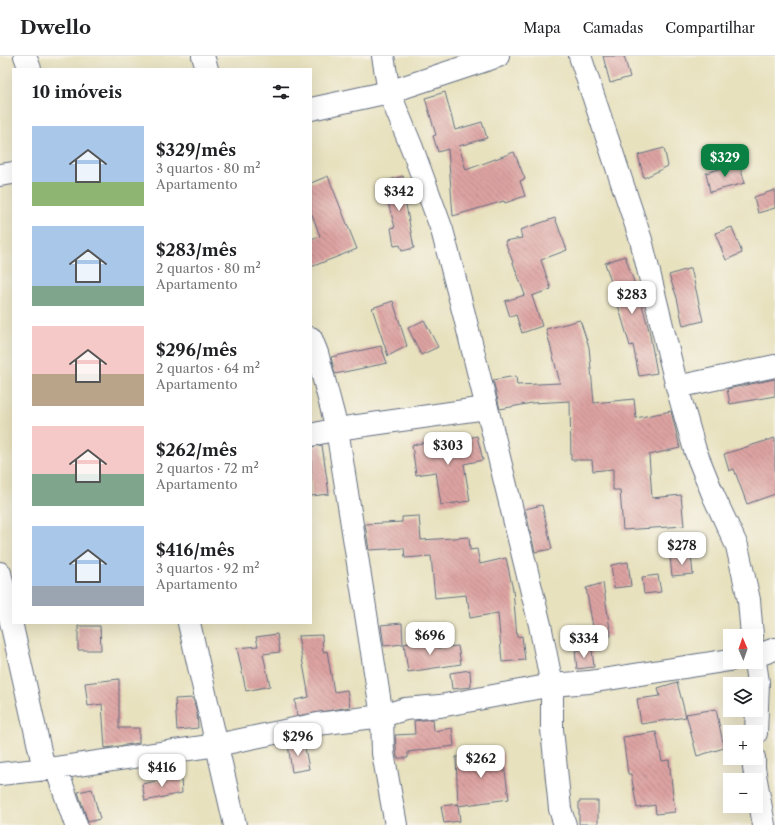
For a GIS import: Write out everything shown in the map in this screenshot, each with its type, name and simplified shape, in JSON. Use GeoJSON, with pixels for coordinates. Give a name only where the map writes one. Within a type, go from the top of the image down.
{"type":"FeatureCollection","features":[{"type":"Feature","properties":{"kind":"street"},"geometry":{"type":"LineString","coordinates":[[25,56],[30,68]]}},
{"type":"Feature","properties":{"kind":"street"},"geometry":{"type":"LineString","coordinates":[[203,56],[207,68]]}},
{"type":"Feature","properties":{"kind":"street"},"geometry":{"type":"LineString","coordinates":[[383,56],[389,92],[412,148],[442,230],[540,625],[552,685],[552,729],[560,809],[565,825]]}},
{"type":"Feature","properties":{"kind":"street"},"geometry":{"type":"LineString","coordinates":[[312,110],[389,92],[498,56]]}},
{"type":"Feature","properties":{"kind":"street"},"geometry":{"type":"LineString","coordinates":[[580,56],[641,240],[677,387],[695,450],[714,497],[737,546],[749,600],[751,629]]}},
{"type":"Feature","properties":{"kind":"street"},"geometry":{"type":"LineString","coordinates":[[0,175],[12,172]]}},
{"type":"Feature","properties":{"kind":"street"},"geometry":{"type":"LineString","coordinates":[[312,340],[318,353],[337,429],[382,716],[384,753],[396,825]]}},
{"type":"Feature","properties":{"kind":"street"},"geometry":{"type":"LineString","coordinates":[[677,387],[775,366]]}},
{"type":"Feature","properties":{"kind":"street"},"geometry":{"type":"LineString","coordinates":[[312,435],[337,429],[486,408]]}},
{"type":"Feature","properties":{"kind":"street"},"geometry":{"type":"LineString","coordinates":[[0,573],[12,620]]}},
{"type":"Feature","properties":{"kind":"street"},"geometry":{"type":"LineString","coordinates":[[13,624],[50,768],[76,825]]}},
{"type":"Feature","properties":{"kind":"street"},"geometry":{"type":"LineString","coordinates":[[189,624],[235,825]]}},
{"type":"Feature","properties":{"kind":"street"},"geometry":{"type":"LineString","coordinates":[[763,653],[775,649]]}},
{"type":"Feature","properties":{"kind":"street"},"geometry":{"type":"LineString","coordinates":[[0,774],[217,745],[318,724],[382,716],[405,709],[440,706],[552,685],[589,682],[723,661]]}},
{"type":"Feature","properties":{"kind":"street"},"geometry":{"type":"LineString","coordinates":[[756,669],[758,682],[756,725]]}},
{"type":"Feature","properties":{"kind":"street"},"geometry":{"type":"LineString","coordinates":[[762,813],[764,825]]}},
{"type":"Feature","properties":{"kind":"building"},"geometry":{"type":"Polygon","coordinates":[[[603,56],[624,56],[630,77],[610,83],[603,56]]]}},
{"type":"Feature","properties":{"kind":"building"},"geometry":{"type":"Polygon","coordinates":[[[445,92],[455,130],[482,122],[487,138],[459,146],[466,170],[514,152],[525,179],[520,181],[525,196],[505,203],[504,201],[453,216],[448,149],[438,152],[433,136],[436,135],[425,98],[445,92]]]}},
{"type":"Feature","properties":{"kind":"building"},"geometry":{"type":"Polygon","coordinates":[[[664,148],[668,166],[644,178],[638,155],[664,148]]]}},
{"type":"Feature","properties":{"kind":"building"},"geometry":{"type":"Polygon","coordinates":[[[739,163],[745,183],[710,192],[706,173],[739,163]]]}},
{"type":"Feature","properties":{"kind":"building"},"geometry":{"type":"Polygon","coordinates":[[[328,176],[357,249],[312,267],[312,239],[320,236],[312,215],[312,183],[328,176]]]}},
{"type":"Feature","properties":{"kind":"building"},"geometry":{"type":"Polygon","coordinates":[[[403,176],[411,204],[406,205],[414,248],[402,251],[400,245],[394,246],[391,228],[395,227],[382,182],[403,176]]]}},
{"type":"Feature","properties":{"kind":"building"},"geometry":{"type":"Polygon","coordinates":[[[775,190],[775,208],[758,213],[754,197],[775,190]]]}},
{"type":"Feature","properties":{"kind":"building"},"geometry":{"type":"Polygon","coordinates":[[[555,218],[567,250],[541,260],[551,289],[532,296],[542,326],[522,333],[516,315],[510,317],[505,301],[525,295],[505,241],[522,238],[520,230],[555,218]]]}},
{"type":"Feature","properties":{"kind":"building"},"geometry":{"type":"Polygon","coordinates":[[[732,227],[742,253],[726,260],[715,233],[732,227]]]}},
{"type":"Feature","properties":{"kind":"building"},"geometry":{"type":"Polygon","coordinates":[[[625,256],[649,330],[657,373],[639,376],[633,345],[630,346],[605,263],[625,256]]]}},
{"type":"Feature","properties":{"kind":"building"},"geometry":{"type":"Polygon","coordinates":[[[691,268],[703,321],[683,326],[677,298],[669,275],[691,268]]]}},
{"type":"Feature","properties":{"kind":"building"},"geometry":{"type":"Polygon","coordinates":[[[393,301],[407,346],[388,356],[372,308],[393,301]]]}},
{"type":"Feature","properties":{"kind":"building"},"geometry":{"type":"Polygon","coordinates":[[[424,320],[438,347],[421,355],[408,328],[424,320]]]}},
{"type":"Feature","properties":{"kind":"building"},"geometry":{"type":"Polygon","coordinates":[[[580,320],[589,347],[594,403],[634,399],[636,418],[671,411],[680,448],[649,455],[652,498],[681,495],[684,526],[623,530],[620,490],[613,490],[613,469],[593,471],[592,460],[571,460],[570,401],[532,403],[500,409],[493,380],[516,376],[517,385],[560,383],[546,329],[580,320]]]}},
{"type":"Feature","properties":{"kind":"building"},"geometry":{"type":"Polygon","coordinates":[[[381,346],[387,363],[335,374],[331,357],[381,346]]]}},
{"type":"Feature","properties":{"kind":"building"},"geometry":{"type":"Polygon","coordinates":[[[775,379],[775,396],[730,404],[727,389],[775,379]]]}},
{"type":"Feature","properties":{"kind":"building"},"geometry":{"type":"Polygon","coordinates":[[[477,436],[483,460],[464,464],[470,501],[441,505],[436,472],[416,475],[412,445],[433,441],[434,446],[477,436]]]}},
{"type":"Feature","properties":{"kind":"building"},"geometry":{"type":"Polygon","coordinates":[[[775,438],[775,494],[747,504],[734,469],[729,471],[724,454],[775,438]]]}},
{"type":"Feature","properties":{"kind":"building"},"geometry":{"type":"Polygon","coordinates":[[[322,445],[329,494],[312,496],[312,447],[322,445]]]}},
{"type":"Feature","properties":{"kind":"building"},"geometry":{"type":"Polygon","coordinates":[[[542,505],[552,549],[535,552],[525,509],[542,505]]]}},
{"type":"Feature","properties":{"kind":"building"},"geometry":{"type":"Polygon","coordinates":[[[419,516],[421,540],[469,537],[470,550],[477,549],[480,564],[506,558],[513,590],[517,637],[522,636],[525,660],[502,662],[498,613],[470,618],[466,595],[435,598],[431,556],[405,558],[404,548],[369,550],[365,524],[402,522],[402,517],[419,516]]]}},
{"type":"Feature","properties":{"kind":"building"},"geometry":{"type":"Polygon","coordinates":[[[691,555],[693,574],[672,576],[670,557],[691,555]]]}},
{"type":"Feature","properties":{"kind":"building"},"geometry":{"type":"Polygon","coordinates":[[[628,562],[631,586],[614,588],[611,565],[628,562]]]}},
{"type":"Feature","properties":{"kind":"building"},"geometry":{"type":"Polygon","coordinates":[[[658,575],[661,592],[644,594],[642,577],[658,575]]]}},
{"type":"Feature","properties":{"kind":"building"},"geometry":{"type":"Polygon","coordinates":[[[603,583],[611,636],[595,638],[586,588],[603,583]]]}},
{"type":"Feature","properties":{"kind":"building"},"geometry":{"type":"Polygon","coordinates":[[[402,623],[403,644],[384,646],[381,625],[402,623]]]}},
{"type":"Feature","properties":{"kind":"building"},"geometry":{"type":"Polygon","coordinates":[[[78,626],[100,626],[101,650],[78,650],[78,626]]]}},
{"type":"Feature","properties":{"kind":"building"},"geometry":{"type":"Polygon","coordinates":[[[277,634],[280,652],[263,654],[270,686],[246,691],[237,648],[258,646],[256,637],[277,634]]]}},
{"type":"Feature","properties":{"kind":"building"},"geometry":{"type":"Polygon","coordinates":[[[322,635],[323,652],[327,651],[334,692],[347,690],[350,707],[297,716],[295,700],[309,697],[298,636],[322,635]]]}},
{"type":"Feature","properties":{"kind":"building"},"geometry":{"type":"Polygon","coordinates":[[[437,639],[438,648],[458,646],[461,664],[408,672],[404,644],[437,639]]]}},
{"type":"Feature","properties":{"kind":"building"},"geometry":{"type":"Polygon","coordinates":[[[592,650],[594,667],[577,669],[575,651],[592,650]]]}},
{"type":"Feature","properties":{"kind":"building"},"geometry":{"type":"Polygon","coordinates":[[[470,670],[471,687],[452,689],[450,673],[470,670]]]}},
{"type":"Feature","properties":{"kind":"building"},"geometry":{"type":"Polygon","coordinates":[[[119,679],[119,728],[139,728],[139,743],[105,748],[102,704],[88,706],[85,683],[119,679]]]}},
{"type":"Feature","properties":{"kind":"building"},"geometry":{"type":"Polygon","coordinates":[[[677,682],[686,717],[641,724],[637,699],[660,696],[658,688],[677,682]]]}},
{"type":"Feature","properties":{"kind":"building"},"geometry":{"type":"Polygon","coordinates":[[[193,698],[197,713],[198,728],[177,730],[175,699],[193,698]]]}},
{"type":"Feature","properties":{"kind":"building"},"geometry":{"type":"Polygon","coordinates":[[[716,709],[723,748],[697,756],[686,714],[716,709]]]}},
{"type":"Feature","properties":{"kind":"building"},"geometry":{"type":"Polygon","coordinates":[[[433,719],[434,731],[452,728],[454,746],[408,752],[408,758],[397,758],[395,735],[415,734],[414,721],[433,719]]]}},
{"type":"Feature","properties":{"kind":"building"},"geometry":{"type":"Polygon","coordinates":[[[656,732],[662,761],[669,760],[675,812],[656,814],[655,805],[637,808],[631,774],[628,774],[623,737],[656,732]]]}},
{"type":"Feature","properties":{"kind":"building"},"geometry":{"type":"Polygon","coordinates":[[[304,742],[309,769],[292,772],[288,744],[304,742]]]}},
{"type":"Feature","properties":{"kind":"building"},"geometry":{"type":"Polygon","coordinates":[[[502,751],[509,799],[458,806],[456,757],[502,751]]]}},
{"type":"Feature","properties":{"kind":"building"},"geometry":{"type":"Polygon","coordinates":[[[181,776],[182,793],[145,801],[142,784],[181,776]]]}},
{"type":"Feature","properties":{"kind":"building"},"geometry":{"type":"Polygon","coordinates":[[[92,789],[100,819],[88,822],[78,792],[92,789]]]}},
{"type":"Feature","properties":{"kind":"building"},"geometry":{"type":"Polygon","coordinates":[[[579,801],[598,801],[598,824],[579,824],[579,801]]]}},
{"type":"Feature","properties":{"kind":"building"},"geometry":{"type":"Polygon","coordinates":[[[458,804],[460,821],[444,823],[441,806],[458,804]]]}}]}
